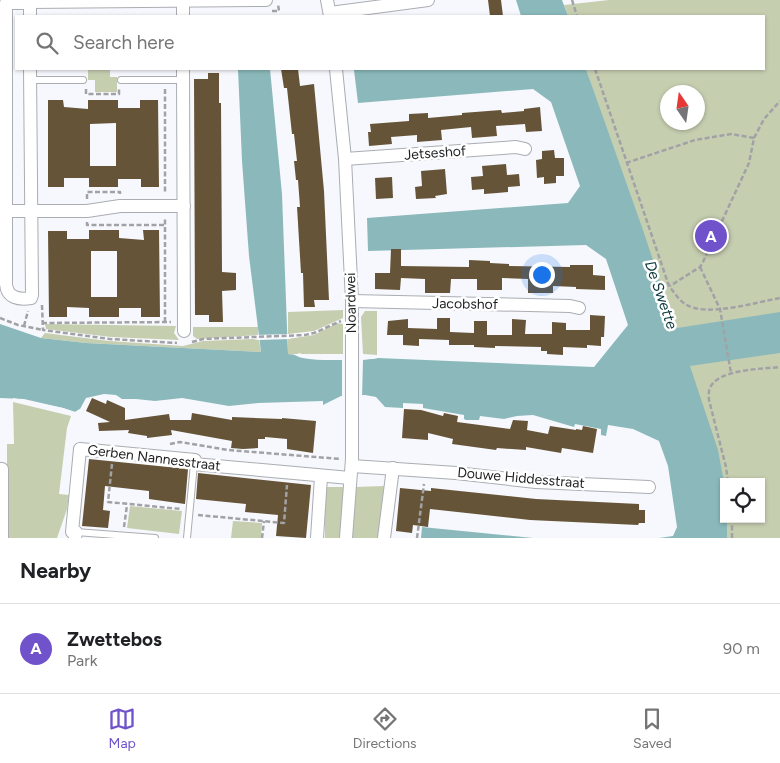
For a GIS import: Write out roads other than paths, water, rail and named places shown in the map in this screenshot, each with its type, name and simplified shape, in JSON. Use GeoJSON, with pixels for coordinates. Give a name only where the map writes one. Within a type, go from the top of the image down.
{"type":"FeatureCollection","features":[{"type":"Feature","properties":{"kind":"street"},"geometry":{"type":"LineString","coordinates":[[31,74],[32,295],[28,299],[15,298],[7,289],[6,3],[30,1],[266,0]]}},
{"type":"Feature","properties":{"kind":"street"},"geometry":{"type":"LineString","coordinates":[[327,0],[330,15],[428,0]]}},
{"type":"Feature","properties":{"kind":"street"},"geometry":{"type":"LineString","coordinates":[[30,1],[30,15]]}},
{"type":"Feature","properties":{"kind":"street"},"geometry":{"type":"LineString","coordinates":[[183,1],[183,15]]}},
{"type":"Feature","properties":{"kind":"street","name":"Noardwei"},"geometry":{"type":"LineString","coordinates":[[336,70],[345,160],[352,301],[351,468],[346,538]]}},
{"type":"Feature","properties":{"kind":"street"},"geometry":{"type":"LineString","coordinates":[[183,74],[184,335]]}},
{"type":"Feature","properties":{"kind":"street","name":"Jetseshof"},"geometry":{"type":"LineString","coordinates":[[345,160],[516,147],[525,149]]}},
{"type":"Feature","properties":{"kind":"street"},"geometry":{"type":"LineString","coordinates":[[6,211],[87,211],[120,206],[184,206]]}},
{"type":"Feature","properties":{"kind":"street","name":"Jacobshof"},"geometry":{"type":"LineString","coordinates":[[352,301],[570,306],[579,308]]}},
{"type":"Feature","properties":{"kind":"street","name":"Gerben Nannesstraat"},"geometry":{"type":"LineString","coordinates":[[75,535],[72,532],[80,449],[195,460],[194,464],[321,476],[351,468]]}},
{"type":"Feature","properties":{"kind":"street","name":"Douwe Hiddesstraat"},"geometry":{"type":"LineString","coordinates":[[351,468],[426,470],[536,482],[649,487]]}},
{"type":"Feature","properties":{"kind":"street"},"geometry":{"type":"LineString","coordinates":[[384,538],[393,468]]}},
{"type":"Feature","properties":{"kind":"street"},"geometry":{"type":"LineString","coordinates":[[0,469],[2,469],[2,538]]}},
{"type":"Feature","properties":{"kind":"street"},"geometry":{"type":"LineString","coordinates":[[317,538],[321,476]]}},
{"type":"Feature","properties":{"kind":"lane"},"geometry":{"type":"LineString","coordinates":[[31,74],[85,84]]}},
{"type":"Feature","properties":{"kind":"lane"},"geometry":{"type":"LineString","coordinates":[[121,80],[183,74]]}},
{"type":"Feature","properties":{"kind":"lane"},"geometry":{"type":"LineString","coordinates":[[187,538],[194,464]]}},
{"type":"Feature","properties":{"kind":"lane"},"geometry":{"type":"LineString","coordinates":[[75,535],[125,535],[155,538]]}},
{"type":"Feature","properties":{"kind":"water"},"geometry":{"type":"Polygon","coordinates":[[[516,0],[562,0],[568,15],[521,15],[516,0]]]}},
{"type":"Feature","properties":{"kind":"water","name":"De Swette"},"geometry":{"type":"Polygon","coordinates":[[[238,70],[270,70],[282,194],[288,354],[320,360],[378,358],[594,367],[628,325],[606,259],[586,245],[368,251],[367,218],[568,203],[580,186],[551,102],[533,89],[358,103],[354,70],[586,70],[677,328],[780,312],[780,353],[690,366],[718,450],[723,478],[720,478],[720,523],[727,523],[727,538],[659,538],[673,536],[677,527],[668,466],[659,441],[633,429],[608,425],[606,436],[601,435],[601,429],[575,424],[574,427],[533,415],[504,419],[480,416],[479,420],[466,420],[464,415],[423,408],[423,404],[403,403],[403,408],[385,407],[376,397],[365,395],[341,396],[323,405],[323,401],[229,406],[182,398],[155,401],[122,399],[116,395],[104,394],[86,398],[80,409],[75,412],[24,399],[0,398],[0,324],[41,338],[86,343],[261,352],[249,256],[238,70]]]}},
{"type":"Feature","properties":{"kind":"water"},"geometry":{"type":"Polygon","coordinates":[[[422,527],[533,538],[421,538],[422,527]]]}},
{"type":"Feature","properties":{"kind":"place","name":"Zwettebos"},"geometry":{"type":"Point","coordinates":[711,236]}}]}
